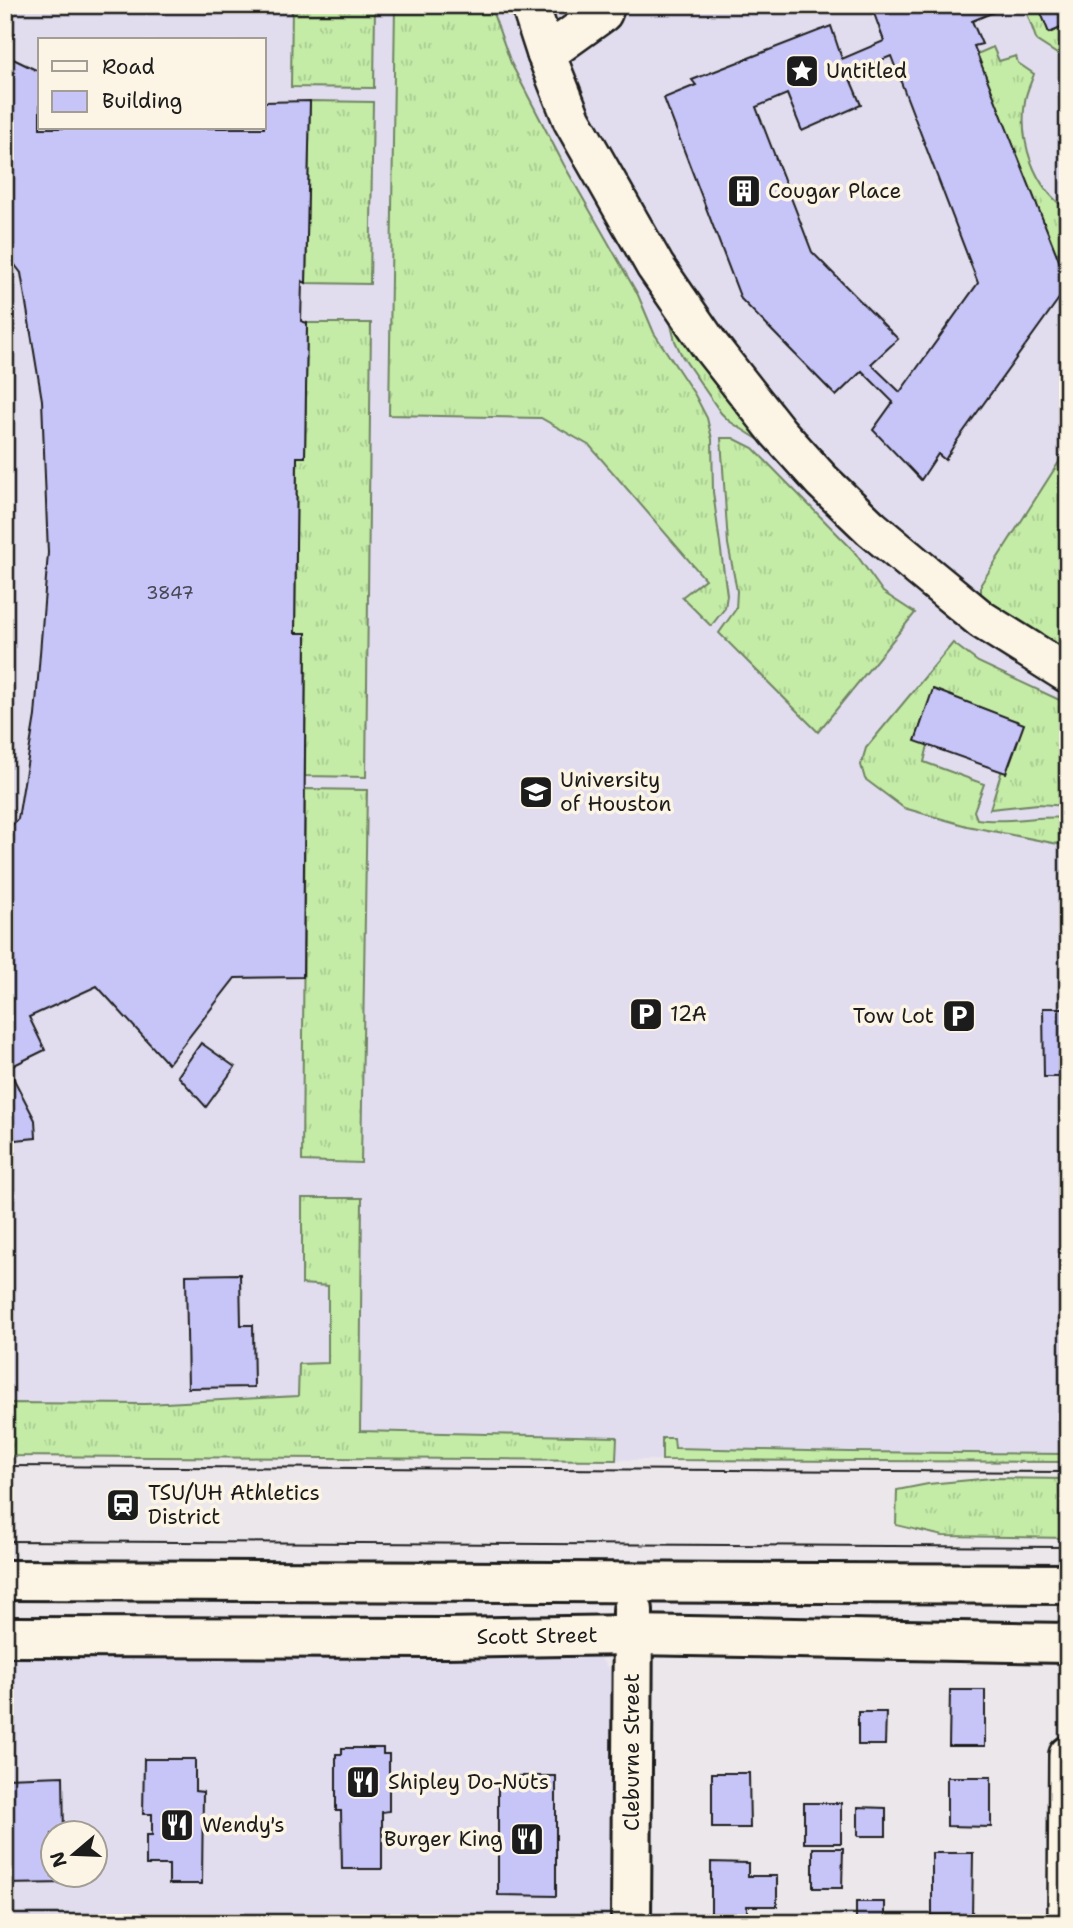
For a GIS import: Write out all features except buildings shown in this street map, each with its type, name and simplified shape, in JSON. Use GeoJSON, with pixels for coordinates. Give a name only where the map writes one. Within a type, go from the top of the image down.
{"type":"FeatureCollection","features":[{"type":"Feature","properties":{"kind":"main road"},"geometry":{"type":"LineString","coordinates":[[5,1580],[1068,1584]]}},
{"type":"Feature","properties":{"kind":"main road"},"geometry":{"type":"LineString","coordinates":[[220,1580],[220,1638]]}},
{"type":"Feature","properties":{"kind":"main road","name":"Cleburne Street"},"geometry":{"type":"LineString","coordinates":[[631,1923],[634,1581]]}},
{"type":"Feature","properties":{"kind":"main road","name":"Scott Street"},"geometry":{"type":"LineString","coordinates":[[5,1637],[445,1638],[633,1634],[1068,1643]]}},
{"type":"Feature","properties":{"kind":"street"},"geometry":{"type":"LineString","coordinates":[[530,5],[572,120],[655,266],[711,347],[778,432],[822,481],[910,561],[982,620],[1068,674]]}},
{"type":"Feature","properties":{"kind":"street"},"geometry":{"type":"LineString","coordinates":[[546,54],[603,13],[606,5]]}},
{"type":"Feature","properties":{"kind":"street"},"geometry":{"type":"LineString","coordinates":[[1067,1923],[1068,1755]]}},
{"type":"Feature","properties":{"kind":"shaded area","name":"University of Houston"},"geometry":{"type":"Polygon","coordinates":[[[5,5],[1068,5],[1068,1462],[5,1457],[5,5]]]}},
{"type":"Feature","properties":{"kind":"shaded area"},"geometry":{"type":"Polygon","coordinates":[[[5,1653],[580,1654],[600,1658],[612,1673],[615,1697],[612,1923],[5,1923],[5,1653]]]}},
{"type":"Feature","properties":{"kind":"green space"},"geometry":{"type":"Polygon","coordinates":[[[292,5],[375,5],[374,88],[291,87],[292,5]]]}},
{"type":"Feature","properties":{"kind":"green space"},"geometry":{"type":"Polygon","coordinates":[[[395,5],[490,5],[511,63],[564,165],[638,295],[654,333],[707,418],[712,439],[713,492],[727,595],[725,608],[711,626],[682,597],[705,579],[590,446],[541,418],[389,415],[395,5]]]}},
{"type":"Feature","properties":{"kind":"green space"},"geometry":{"type":"Polygon","coordinates":[[[1024,5],[1038,5],[1049,33],[1068,25],[1068,61],[1037,41],[1024,5]]]}},
{"type":"Feature","properties":{"kind":"green space"},"geometry":{"type":"Polygon","coordinates":[[[993,47],[999,61],[1016,56],[1018,63],[1034,74],[1025,101],[1024,132],[1037,176],[1056,200],[1068,210],[1068,256],[1065,250],[1056,254],[977,54],[993,47]]]}},
{"type":"Feature","properties":{"kind":"green space"},"geometry":{"type":"Polygon","coordinates":[[[310,101],[373,102],[370,284],[306,283],[310,101]]]}},
{"type":"Feature","properties":{"kind":"green space"},"geometry":{"type":"Polygon","coordinates":[[[670,321],[764,443],[721,413],[682,356],[670,321]]]}},
{"type":"Feature","properties":{"kind":"green space"},"geometry":{"type":"Polygon","coordinates":[[[307,323],[371,323],[366,777],[305,776],[306,633],[295,633],[297,457],[305,456],[307,323]]]}},
{"type":"Feature","properties":{"kind":"green space"},"geometry":{"type":"Polygon","coordinates":[[[721,438],[733,438],[753,448],[853,550],[883,592],[915,613],[818,732],[719,633],[736,609],[737,591],[728,544],[721,438]]]}},
{"type":"Feature","properties":{"kind":"green space"},"geometry":{"type":"Polygon","coordinates":[[[1068,448],[1068,653],[986,602],[981,594],[981,584],[1068,448]]]}},
{"type":"Feature","properties":{"kind":"green space"},"geometry":{"type":"Polygon","coordinates":[[[953,643],[978,662],[1068,704],[1068,806],[1038,804],[990,809],[1017,721],[934,696],[920,742],[928,745],[924,762],[984,784],[974,811],[977,819],[1000,821],[1068,818],[1068,846],[967,826],[904,808],[865,779],[861,765],[866,748],[953,643]]]}},
{"type":"Feature","properties":{"kind":"green space"},"geometry":{"type":"Polygon","coordinates":[[[305,789],[367,790],[361,1163],[302,1161],[305,789]]]}},
{"type":"Feature","properties":{"kind":"green space"},"geometry":{"type":"Polygon","coordinates":[[[302,1198],[362,1198],[360,1431],[617,1437],[616,1460],[5,1456],[5,1403],[146,1404],[298,1396],[299,1364],[328,1363],[328,1286],[302,1284],[302,1198]]]}},
{"type":"Feature","properties":{"kind":"green space"},"geometry":{"type":"Polygon","coordinates":[[[662,1438],[674,1438],[675,1448],[1068,1454],[1068,1462],[662,1460],[662,1438]]]}},
{"type":"Feature","properties":{"kind":"green space"},"geometry":{"type":"Polygon","coordinates":[[[992,1478],[1068,1479],[1068,1538],[943,1536],[896,1525],[897,1490],[992,1478]]]}},
{"type":"Feature","properties":{"kind":"tram line"},"geometry":{"type":"LineString","coordinates":[[5,1466],[1068,1472]]}},
{"type":"Feature","properties":{"kind":"tram line"},"geometry":{"type":"LineString","coordinates":[[5,1541],[1068,1547]]}},
{"type":"Feature","properties":{"kind":"place","name":"Untitled"},"geometry":{"type":"Point","coordinates":[802,71]}},
{"type":"Feature","properties":{"kind":"place","name":"Cougar Place"},"geometry":{"type":"Point","coordinates":[744,191]}},
{"type":"Feature","properties":{"kind":"place","name":"University of Houston"},"geometry":{"type":"Point","coordinates":[536,792]}},
{"type":"Feature","properties":{"kind":"place","name":"12A"},"geometry":{"type":"Point","coordinates":[646,1014]}},
{"type":"Feature","properties":{"kind":"place","name":"Tow Lot"},"geometry":{"type":"Point","coordinates":[959,1016]}},
{"type":"Feature","properties":{"kind":"place","name":"TSU/UH Athletics District"},"geometry":{"type":"Point","coordinates":[123,1505]}},
{"type":"Feature","properties":{"kind":"place","name":"Shipley Do-Nuts"},"geometry":{"type":"Point","coordinates":[363,1782]}},
{"type":"Feature","properties":{"kind":"place","name":"Wendy's"},"geometry":{"type":"Point","coordinates":[177,1825]}},
{"type":"Feature","properties":{"kind":"place","name":"Burger King"},"geometry":{"type":"Point","coordinates":[527,1839]}}]}
